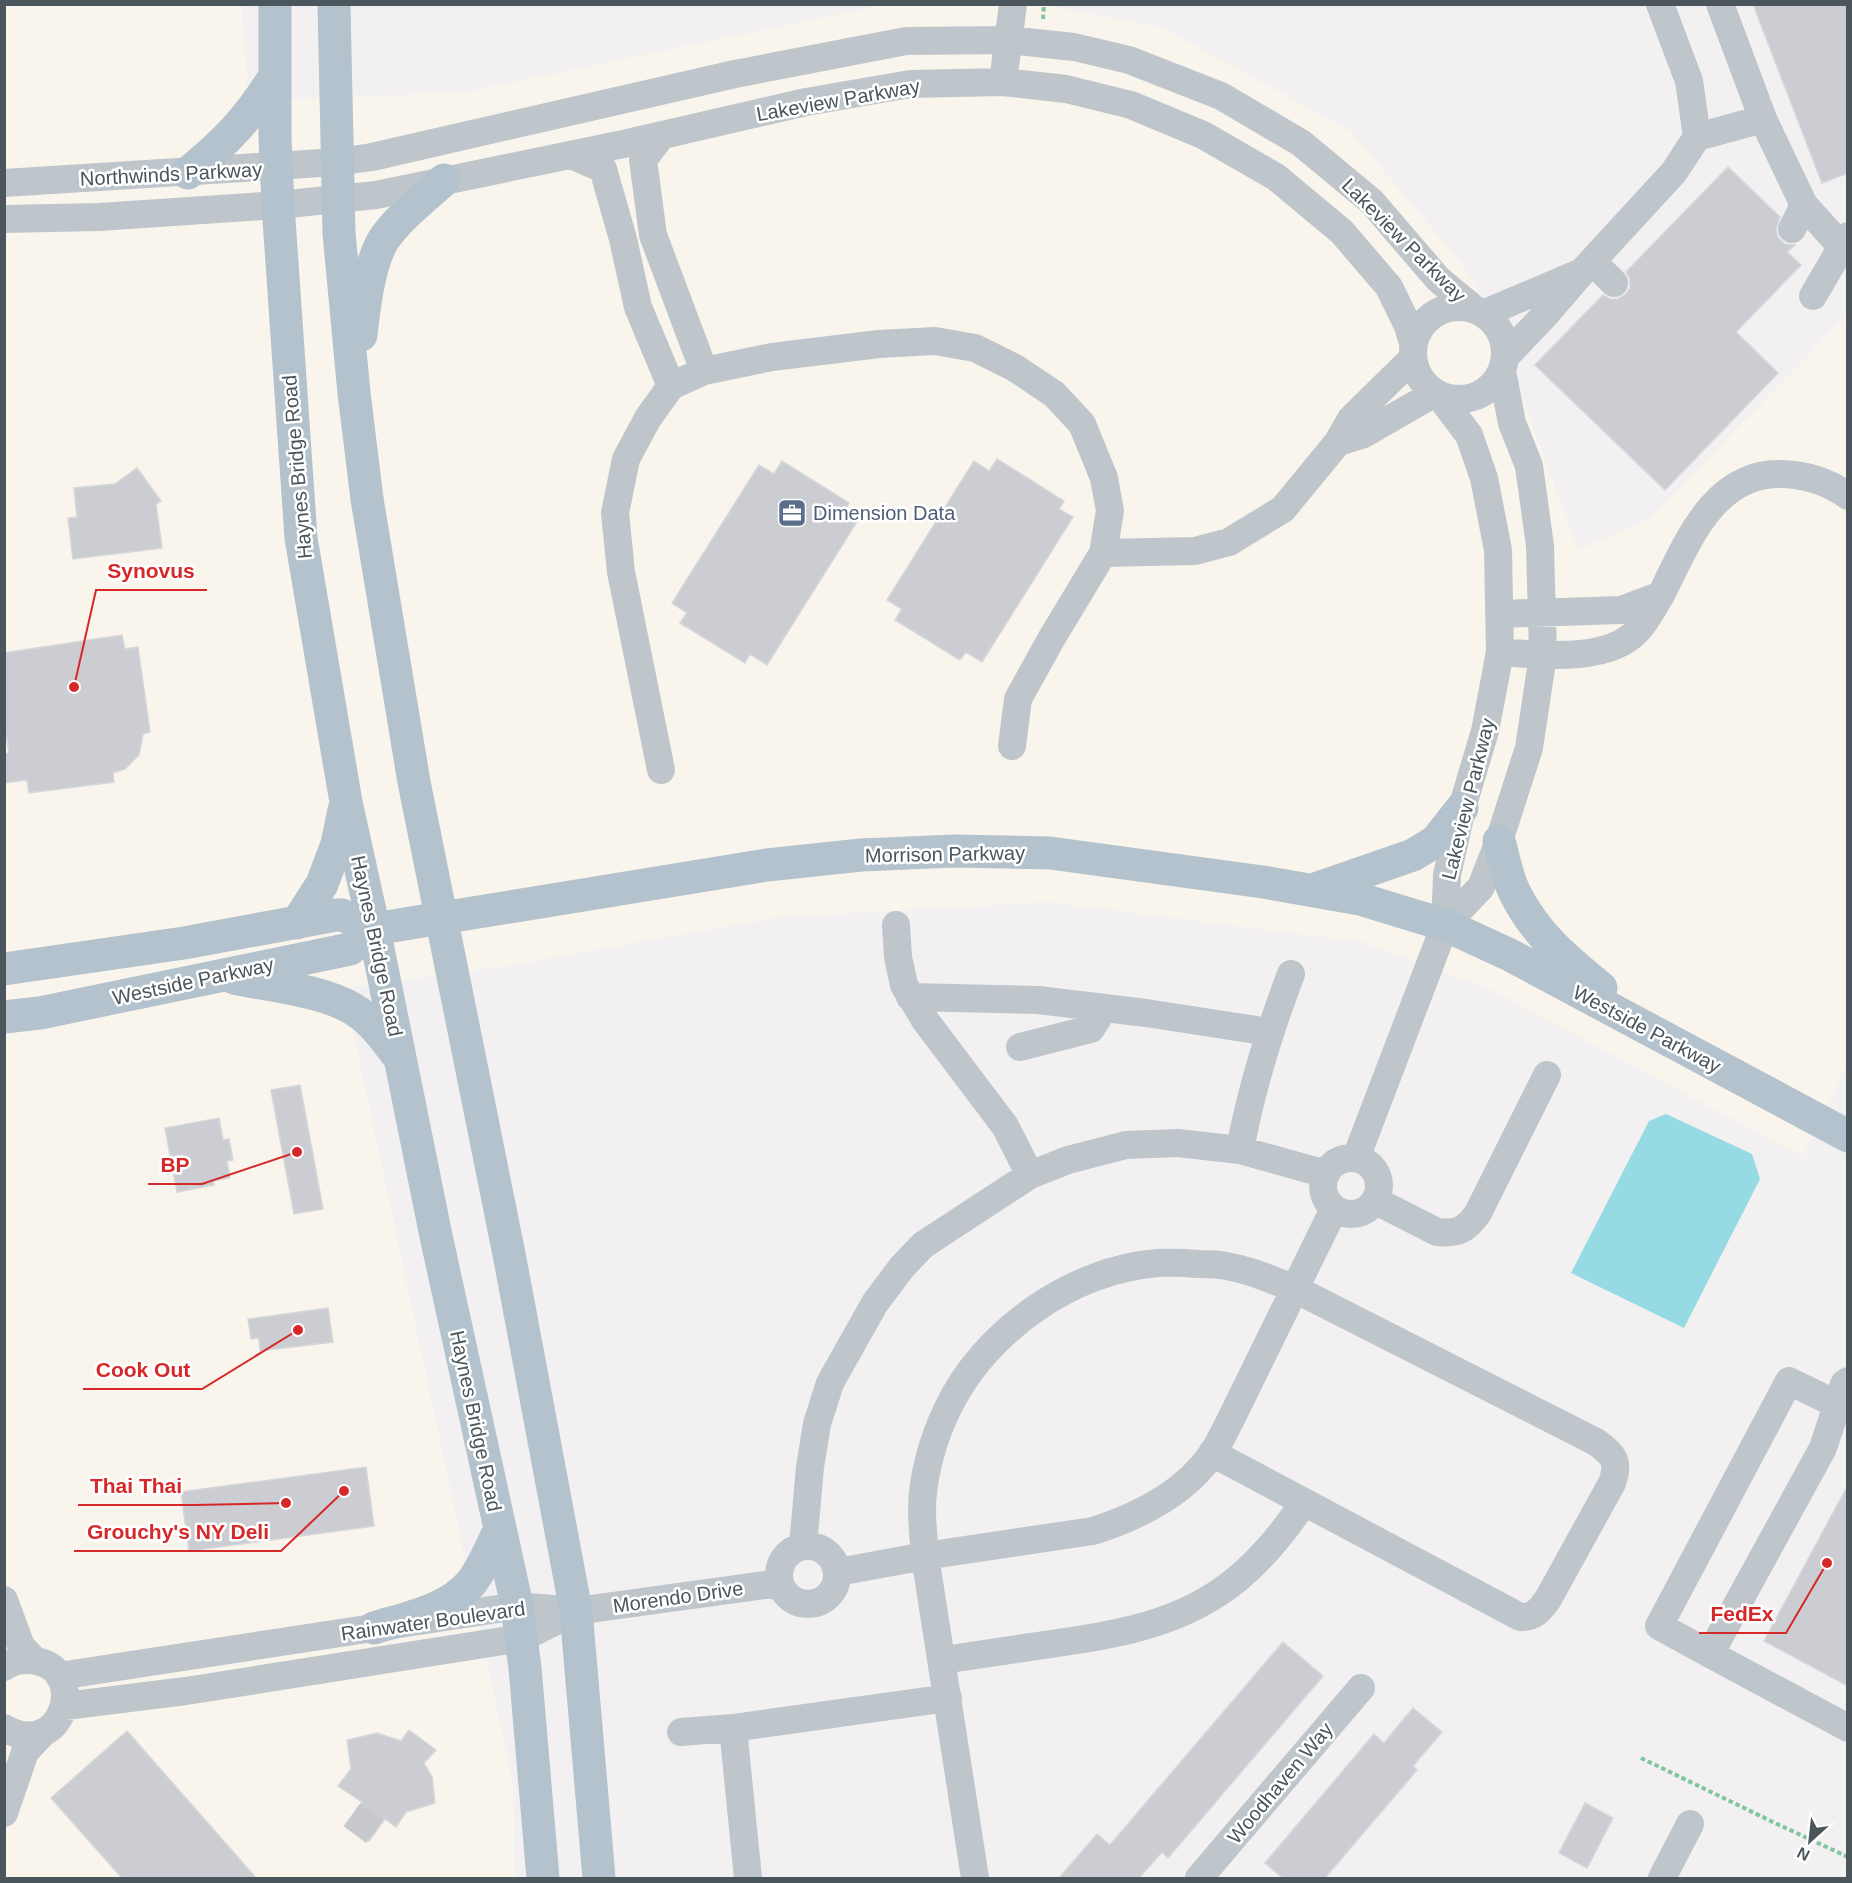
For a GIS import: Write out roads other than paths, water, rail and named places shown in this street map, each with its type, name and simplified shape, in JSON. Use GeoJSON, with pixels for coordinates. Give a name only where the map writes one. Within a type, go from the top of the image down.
{"type":"FeatureCollection","features":[{"type":"Feature","properties":{"kind":"main road","name":"Haynes Bridge Road"},"geometry":{"type":"LineString","coordinates":[[275,4],[276,167],[300,538],[345,802],[374,929],[438,1246],[517,1606],[522,1638],[543,1878]]}},
{"type":"Feature","properties":{"kind":"main road"},"geometry":{"type":"LineString","coordinates":[[334,4],[339,233],[354,393],[371,522],[414,782],[508,1246],[576,1611],[599,1878]]}},
{"type":"Feature","properties":{"kind":"main road"},"geometry":{"type":"LineString","coordinates":[[188,173],[240,127],[275,76]]}},
{"type":"Feature","properties":{"kind":"main road"},"geometry":{"type":"LineString","coordinates":[[354,393],[370,280],[383,241],[399,222],[444,180]]}},
{"type":"Feature","properties":{"kind":"main road"},"geometry":{"type":"LineString","coordinates":[[297,923],[322,884],[337,844],[345,802]]}},
{"type":"Feature","properties":{"kind":"main road"},"geometry":{"type":"LineString","coordinates":[[1310,890],[1413,855],[1436,841],[1462,808]]}},
{"type":"Feature","properties":{"kind":"main road"},"geometry":{"type":"LineString","coordinates":[[1499,841],[1514,893],[1550,945],[1650,1030]]}},
{"type":"Feature","properties":{"kind":"main road","name":"Morrison Parkway"},"geometry":{"type":"LineString","coordinates":[[442,919],[767,865],[861,855],[955,851],[1050,853],[1310,890],[1360,899],[1445,925]]}},
{"type":"Feature","properties":{"kind":"main road","name":"Westside Parkway"},"geometry":{"type":"LineString","coordinates":[[4,969],[184,944],[342,915],[374,929],[350,949],[40,1013],[4,1017]]}},
{"type":"Feature","properties":{"kind":"main road"},"geometry":{"type":"LineString","coordinates":[[374,929],[442,919]]}},
{"type":"Feature","properties":{"kind":"main road","name":"Westside Parkway"},"geometry":{"type":"LineString","coordinates":[[1445,925],[1510,955],[1848,1136]]}},
{"type":"Feature","properties":{"kind":"main road"},"geometry":{"type":"LineString","coordinates":[[220,976],[324,998],[353,1009],[380,1031],[401,1060]]}},
{"type":"Feature","properties":{"kind":"main road"},"geometry":{"type":"LineString","coordinates":[[374,1628],[434,1608],[455,1598],[471,1583],[500,1529]]}},
{"type":"Feature","properties":{"kind":"street"},"geometry":{"type":"LineString","coordinates":[[1004,82],[1013,4]]}},
{"type":"Feature","properties":{"kind":"street"},"geometry":{"type":"LineString","coordinates":[[1660,4],[1689,81],[1697,137]]}},
{"type":"Feature","properties":{"kind":"street"},"geometry":{"type":"LineString","coordinates":[[1719,4],[1798,217],[1844,241],[1813,296]]}},
{"type":"Feature","properties":{"kind":"street","name":"Lakeview Parkway"},"geometry":{"type":"LineString","coordinates":[[337,162],[383,154],[798,61],[906,41],[1008,40],[1074,46],[1129,60],[1221,96],[1301,142],[1372,202],[1438,279],[1478,311]]}},
{"type":"Feature","properties":{"kind":"street","name":"Lakeview Parkway"},"geometry":{"type":"LineString","coordinates":[[278,205],[376,195],[571,155],[806,102],[910,84],[1004,82],[1066,89],[1131,105],[1203,135],[1276,177],[1342,232],[1389,287],[1408,326],[1413,350]]}},
{"type":"Feature","properties":{"kind":"street"},"geometry":{"type":"LineString","coordinates":[[1504,364],[1504,341],[1497,327],[1478,311],[1457,306],[1429,317],[1419,329],[1413,350],[1417,373],[1436,393],[1452,399],[1467,399],[1482,394],[1494,384],[1504,364],[1545,315],[1674,172],[1697,137],[1763,119]]}},
{"type":"Feature","properties":{"kind":"street"},"geometry":{"type":"LineString","coordinates":[[662,135],[643,160],[653,235],[704,371]]}},
{"type":"Feature","properties":{"kind":"street"},"geometry":{"type":"LineString","coordinates":[[571,155],[603,169],[623,239],[638,307],[671,386]]}},
{"type":"Feature","properties":{"kind":"street","name":"Northwinds Parkway"},"geometry":{"type":"LineString","coordinates":[[4,183],[337,162]]}},
{"type":"Feature","properties":{"kind":"street","name":"Northwinds Parkway"},"geometry":{"type":"LineString","coordinates":[[4,219],[99,217],[278,205]]}},
{"type":"Feature","properties":{"kind":"street"},"geometry":{"type":"LineString","coordinates":[[1478,311],[1587,267]]}},
{"type":"Feature","properties":{"kind":"street"},"geometry":{"type":"LineString","coordinates":[[1587,267],[1614,283]]}},
{"type":"Feature","properties":{"kind":"street"},"geometry":{"type":"LineString","coordinates":[[661,770],[621,572],[615,513],[626,459],[648,418],[671,386],[704,371],[772,357],[879,344],[935,341],[975,348],[1015,368],[1054,394],[1082,424],[1104,478],[1110,511],[1103,553],[1050,640],[1018,699],[1012,746]]}},
{"type":"Feature","properties":{"kind":"street"},"geometry":{"type":"LineString","coordinates":[[1103,553],[1195,551],[1229,542],[1283,509],[1338,442],[1351,419],[1413,350]]}},
{"type":"Feature","properties":{"kind":"street","name":"Lakeview Parkway"},"geometry":{"type":"LineString","coordinates":[[1445,925],[1481,887],[1499,841],[1528,748],[1543,655],[1540,546],[1528,466],[1512,423],[1504,364]]}},
{"type":"Feature","properties":{"kind":"street","name":"Lakeview Parkway"},"geometry":{"type":"LineString","coordinates":[[1436,393],[1468,435],[1484,478],[1498,550],[1500,652],[1485,730],[1462,808],[1447,875],[1445,925]]}},
{"type":"Feature","properties":{"kind":"street"},"geometry":{"type":"LineString","coordinates":[[1338,442],[1364,434],[1436,393]]}},
{"type":"Feature","properties":{"kind":"street"},"geometry":{"type":"LineString","coordinates":[[1500,652],[1543,655],[1600,652],[1625,640],[1637,631],[1661,595],[1692,532],[1716,501],[1742,483],[1773,474],[1801,475],[1836,488],[1848,496]]}},
{"type":"Feature","properties":{"kind":"street"},"geometry":{"type":"LineString","coordinates":[[1499,614],[1621,610],[1661,595]]}},
{"type":"Feature","properties":{"kind":"street"},"geometry":{"type":"LineString","coordinates":[[896,925],[898,957],[904,985],[910,997],[1005,1126],[1030,1175]]}},
{"type":"Feature","properties":{"kind":"street"},"geometry":{"type":"LineString","coordinates":[[1356,1158],[1445,925]]}},
{"type":"Feature","properties":{"kind":"street"},"geometry":{"type":"LineString","coordinates":[[1239,1150],[1249,1102],[1269,1032],[1291,974]]}},
{"type":"Feature","properties":{"kind":"street"},"geometry":{"type":"LineString","coordinates":[[910,997],[1038,1000],[1269,1032]]}},
{"type":"Feature","properties":{"kind":"street"},"geometry":{"type":"LineString","coordinates":[[1020,1047],[1091,1029],[1104,1008]]}},
{"type":"Feature","properties":{"kind":"street"},"geometry":{"type":"LineString","coordinates":[[1376,1201],[1437,1232],[1449,1233],[1469,1225],[1478,1213],[1547,1076]]}},
{"type":"Feature","properties":{"kind":"street"},"geometry":{"type":"LineString","coordinates":[[803,1546],[808,1479],[817,1424],[830,1383],[875,1303],[902,1267],[923,1245],[1030,1175],[1068,1160],[1126,1145],[1178,1143],[1239,1150],[1326,1174]]}},
{"type":"Feature","properties":{"kind":"street"},"geometry":{"type":"LineString","coordinates":[[1356,1158],[1372,1167],[1377,1174],[1380,1183],[1376,1201],[1362,1212],[1343,1213],[1334,1209],[1324,1193],[1323,1183],[1326,1174],[1331,1166],[1339,1161],[1356,1158]]}},
{"type":"Feature","properties":{"kind":"street"},"geometry":{"type":"LineString","coordinates":[[838,1572],[925,1556],[1093,1531],[1118,1523],[1173,1492],[1198,1471],[1212,1454],[1334,1209]]}},
{"type":"Feature","properties":{"kind":"street"},"geometry":{"type":"LineString","coordinates":[[975,1878],[943,1660],[925,1556],[922,1509],[926,1475],[935,1440],[947,1409],[962,1382],[986,1350],[1016,1322],[1050,1299],[1086,1281],[1123,1269],[1158,1263],[1225,1265],[1260,1275],[1295,1289],[1596,1442],[1610,1452],[1615,1460],[1616,1472],[1548,1599],[1539,1611],[1528,1617],[1520,1617],[1212,1454]]}},
{"type":"Feature","properties":{"kind":"street"},"geometry":{"type":"LineString","coordinates":[[1710,1654],[1823,1448],[1844,1399],[1789,1381],[1659,1626],[1710,1654],[1848,1728]]}},
{"type":"Feature","properties":{"kind":"street"},"geometry":{"type":"LineString","coordinates":[[943,1660],[1130,1631],[1190,1609],[1214,1596],[1240,1577],[1266,1552],[1304,1502]]}},
{"type":"Feature","properties":{"kind":"street"},"geometry":{"type":"LineString","coordinates":[[803,1546],[822,1549],[835,1563],[838,1572],[837,1581],[828,1598],[820,1603],[800,1604],[784,1592],[780,1583],[781,1564],[787,1555],[803,1546]]}},
{"type":"Feature","properties":{"kind":"street","name":"Morendo Drive"},"geometry":{"type":"LineString","coordinates":[[576,1611],[780,1583]]}},
{"type":"Feature","properties":{"kind":"street"},"geometry":{"type":"LineString","coordinates":[[4,1600],[21,1646],[34,1660],[52,1669],[59,1676],[64,1688],[65,1706],[55,1725],[42,1734],[25,1752],[4,1813]]}},
{"type":"Feature","properties":{"kind":"street","name":"Rainwater Boulevard"},"geometry":{"type":"LineString","coordinates":[[59,1676],[517,1606],[576,1611]]}},
{"type":"Feature","properties":{"kind":"street","name":"Rainwater Boulevard"},"geometry":{"type":"LineString","coordinates":[[65,1706],[186,1691],[522,1638],[576,1611]]}},
{"type":"Feature","properties":{"kind":"street"},"geometry":{"type":"LineString","coordinates":[[4,1667],[20,1660],[34,1660]]}},
{"type":"Feature","properties":{"kind":"street","name":"Woodhaven Way"},"geometry":{"type":"LineString","coordinates":[[1199,1878],[1361,1688]]}},
{"type":"Feature","properties":{"kind":"street"},"geometry":{"type":"LineString","coordinates":[[681,1732],[733,1728],[948,1698]]}},
{"type":"Feature","properties":{"kind":"street"},"geometry":{"type":"LineString","coordinates":[[4,1728],[14,1734],[27,1737],[42,1734]]}},
{"type":"Feature","properties":{"kind":"street"},"geometry":{"type":"LineString","coordinates":[[733,1728],[748,1878]]}},
{"type":"Feature","properties":{"kind":"street"},"geometry":{"type":"LineString","coordinates":[[1662,1878],[1690,1824]]}},
{"type":"Feature","properties":{"kind":"water"},"geometry":{"type":"Polygon","coordinates":[[[1666,1114],[1752,1154],[1760,1179],[1684,1328],[1571,1273],[1649,1121],[1666,1114]]]}},
{"type":"Feature","properties":{"kind":"tunnel"},"geometry":{"type":"LineString","coordinates":[[352,1815],[375,1832]]}},
{"type":"Feature","properties":{"kind":"place","name":"Dimension Data"},"geometry":{"type":"Point","coordinates":[792,513]}},
{"type":"Feature","properties":{"kind":"place","name":"Synovus"},"geometry":{"type":"Point","coordinates":[74,687]}},
{"type":"Feature","properties":{"kind":"place","name":"BP"},"geometry":{"type":"Point","coordinates":[297,1152]}},
{"type":"Feature","properties":{"kind":"place","name":"Cook Out"},"geometry":{"type":"Point","coordinates":[298,1330]}},
{"type":"Feature","properties":{"kind":"place","name":"Grouchy's NY Deli"},"geometry":{"type":"Point","coordinates":[344,1491]}},
{"type":"Feature","properties":{"kind":"place","name":"Thai Thai"},"geometry":{"type":"Point","coordinates":[286,1503]}},
{"type":"Feature","properties":{"kind":"place","name":"FedEx"},"geometry":{"type":"Point","coordinates":[1827,1563]}}]}
